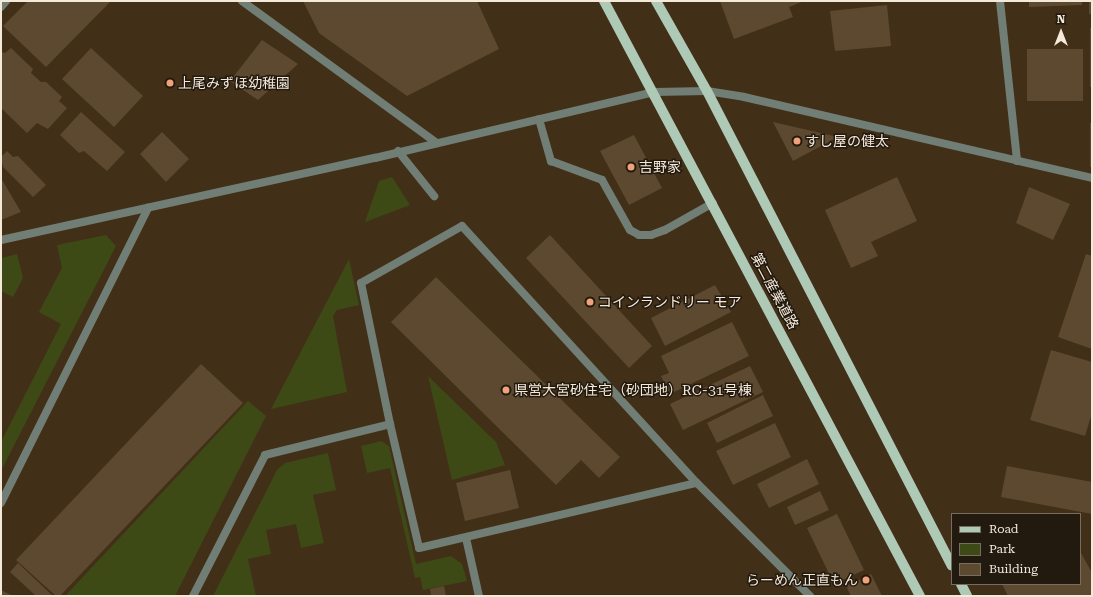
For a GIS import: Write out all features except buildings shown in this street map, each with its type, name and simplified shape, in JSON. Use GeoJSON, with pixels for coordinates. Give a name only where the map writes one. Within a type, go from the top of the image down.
{"type":"FeatureCollection","features":[{"type":"Feature","properties":{"kind":"main road","name":"第二産業道路"},"geometry":{"type":"LineString","coordinates":[[604,1],[655,92],[920,596]]}},
{"type":"Feature","properties":{"kind":"main road"},"geometry":{"type":"LineString","coordinates":[[656,1],[707,91],[951,564]]}},
{"type":"Feature","properties":{"kind":"main road"},"geometry":{"type":"LineString","coordinates":[[962,585],[967,596]]}},
{"type":"Feature","properties":{"kind":"street"},"geometry":{"type":"LineString","coordinates":[[1,7],[6,1]]}},
{"type":"Feature","properties":{"kind":"street"},"geometry":{"type":"LineString","coordinates":[[242,1],[437,143]]}},
{"type":"Feature","properties":{"kind":"street"},"geometry":{"type":"LineString","coordinates":[[1000,1],[1017,161]]}},
{"type":"Feature","properties":{"kind":"street"},"geometry":{"type":"LineString","coordinates":[[1,240],[398,152],[655,92],[707,91],[744,97],[1092,178]]}},
{"type":"Feature","properties":{"kind":"street"},"geometry":{"type":"LineString","coordinates":[[539,119],[551,161],[602,180],[630,230],[639,235],[652,235],[665,230],[713,203]]}},
{"type":"Feature","properties":{"kind":"street"},"geometry":{"type":"LineString","coordinates":[[398,152],[434,196]]}},
{"type":"Feature","properties":{"kind":"street"},"geometry":{"type":"LineString","coordinates":[[1,502],[148,208]]}},
{"type":"Feature","properties":{"kind":"street"},"geometry":{"type":"LineString","coordinates":[[697,483],[419,548],[390,424],[361,283],[462,226],[697,483],[810,596]]}},
{"type":"Feature","properties":{"kind":"street"},"geometry":{"type":"LineString","coordinates":[[193,596],[265,455],[390,424]]}},
{"type":"Feature","properties":{"kind":"street"},"geometry":{"type":"LineString","coordinates":[[466,538],[479,596]]}},
{"type":"Feature","properties":{"kind":"green space"},"geometry":{"type":"Polygon","coordinates":[[[392,177],[410,205],[365,222],[379,181],[392,177]]]}},
{"type":"Feature","properties":{"kind":"green space"},"geometry":{"type":"Polygon","coordinates":[[[106,235],[116,246],[1,471],[1,442],[61,324],[39,312],[62,268],[57,245],[106,235]]]}},
{"type":"Feature","properties":{"kind":"green space"},"geometry":{"type":"Polygon","coordinates":[[[17,254],[23,278],[13,297],[1,291],[1,258],[17,254]]]}},
{"type":"Feature","properties":{"kind":"green space"},"geometry":{"type":"Polygon","coordinates":[[[349,259],[359,305],[337,310],[333,316],[347,392],[271,409],[349,259]]]}},
{"type":"Feature","properties":{"kind":"green space"},"geometry":{"type":"Polygon","coordinates":[[[428,376],[496,442],[505,465],[452,480],[428,376]]]}},
{"type":"Feature","properties":{"kind":"green space"},"geometry":{"type":"Polygon","coordinates":[[[248,401],[266,416],[175,596],[65,596],[248,401]]]}},
{"type":"Feature","properties":{"kind":"green space"},"geometry":{"type":"Polygon","coordinates":[[[381,441],[389,446],[416,564],[451,556],[462,564],[467,581],[423,590],[420,577],[415,578],[390,468],[367,473],[361,446],[381,441]]]}},
{"type":"Feature","properties":{"kind":"green space"},"geometry":{"type":"Polygon","coordinates":[[[328,453],[336,490],[313,495],[324,543],[301,548],[296,524],[266,530],[271,554],[248,559],[256,596],[213,596],[277,470],[285,463],[328,453]]]}},
{"type":"Feature","properties":{"kind":"place","name":"上尾みずほ幼稚園"},"geometry":{"type":"Point","coordinates":[170,83]}},
{"type":"Feature","properties":{"kind":"place","name":"すし屋の健太"},"geometry":{"type":"Point","coordinates":[797,141]}},
{"type":"Feature","properties":{"kind":"place","name":"吉野家"},"geometry":{"type":"Point","coordinates":[631,167]}},
{"type":"Feature","properties":{"kind":"place","name":"コインランドリー モア"},"geometry":{"type":"Point","coordinates":[590,302]}},
{"type":"Feature","properties":{"kind":"place","name":"県営大宮砂住宅（砂団地）RC-31号棟"},"geometry":{"type":"Point","coordinates":[506,390]}},
{"type":"Feature","properties":{"kind":"place","name":"らーめん正直もん"},"geometry":{"type":"Point","coordinates":[866,580]}}]}
